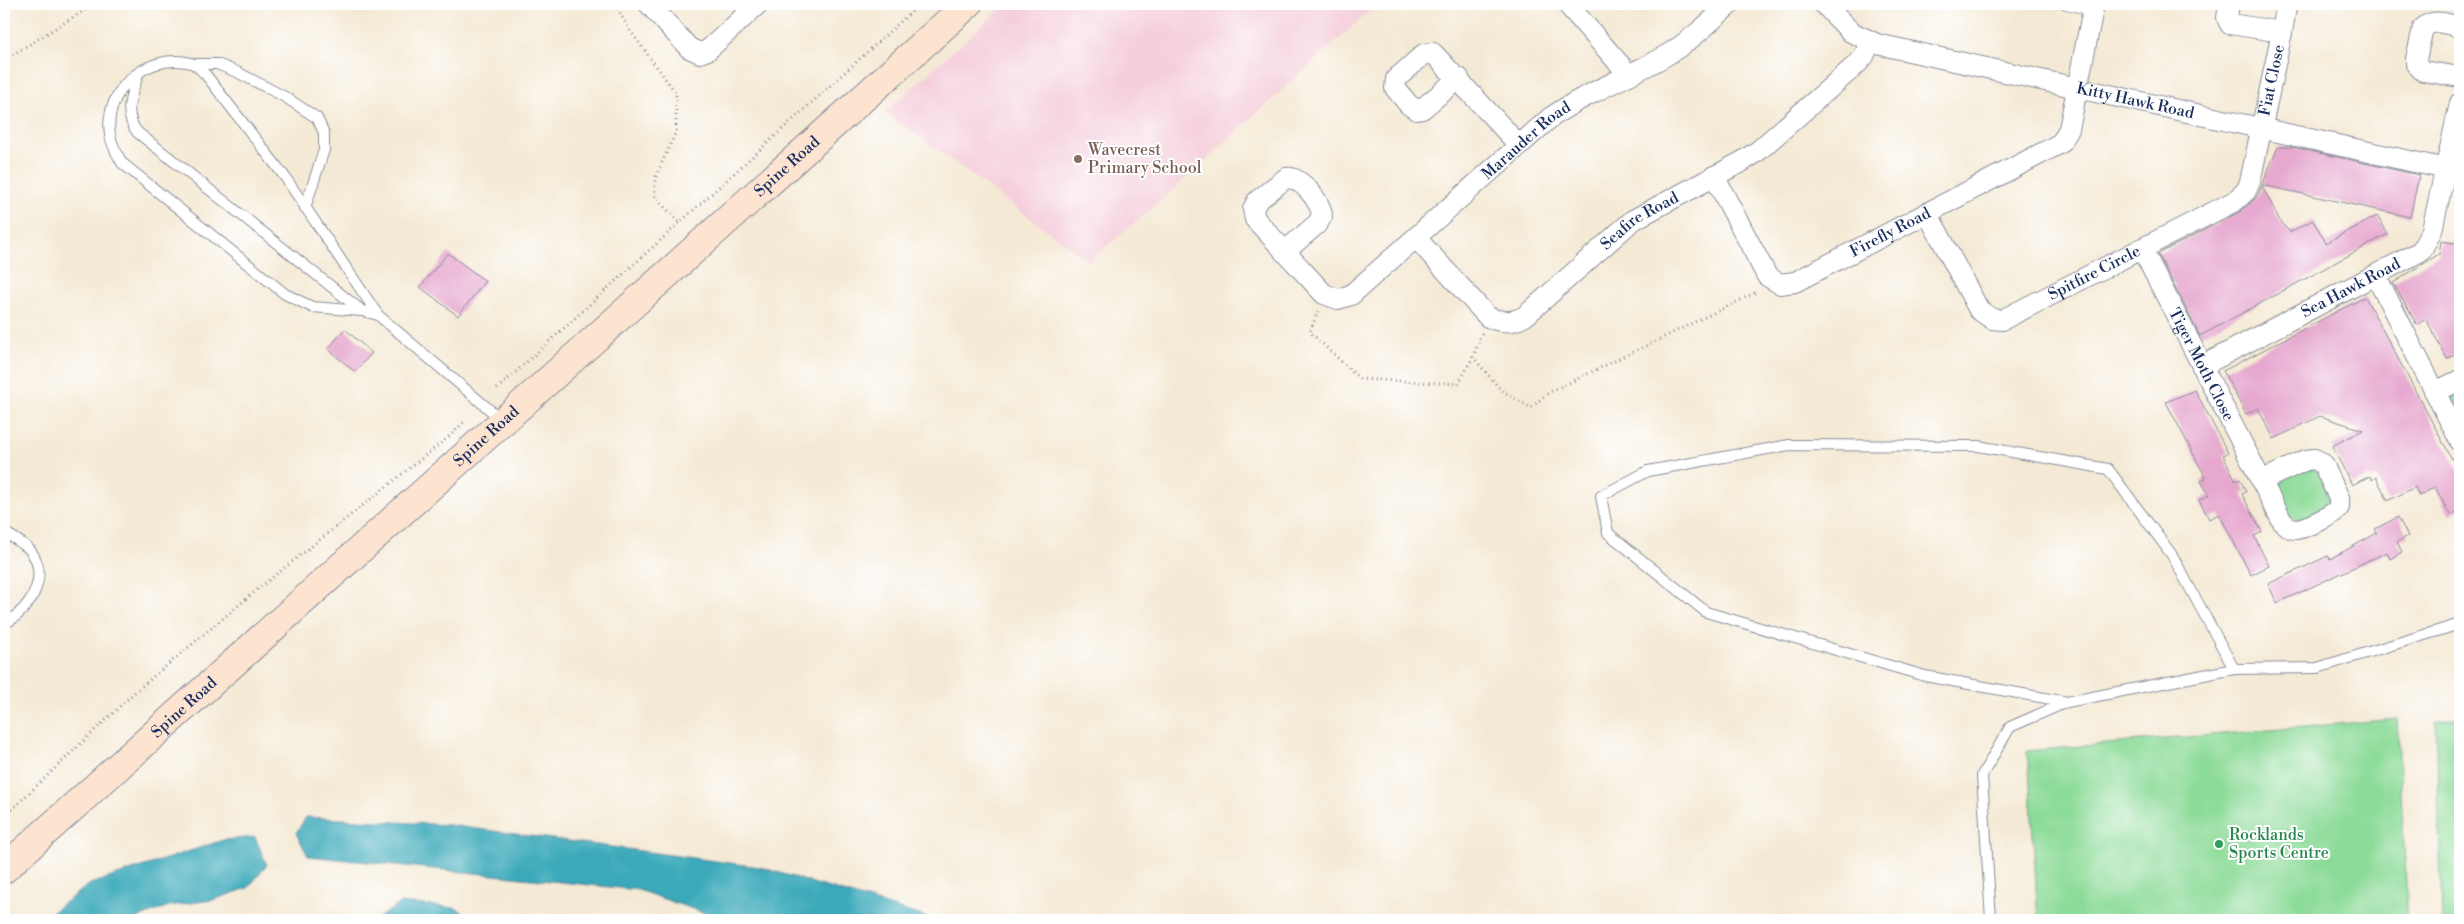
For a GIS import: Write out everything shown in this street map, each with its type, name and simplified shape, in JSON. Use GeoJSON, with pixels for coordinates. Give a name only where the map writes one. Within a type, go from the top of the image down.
{"type":"FeatureCollection","features":[{"type":"Feature","properties":{"kind":"main road","name":"Spine Road"},"geometry":{"type":"LineString","coordinates":[[4,869],[968,4]]}},
{"type":"Feature","properties":{"kind":"street"},"geometry":{"type":"LineString","coordinates":[[649,4],[686,45],[696,52],[708,50],[758,4]]}},
{"type":"Feature","properties":{"kind":"street"},"geometry":{"type":"LineString","coordinates":[[1567,4],[1629,75]]}},
{"type":"Feature","properties":{"kind":"street","name":"Marauder Road"},"geometry":{"type":"LineString","coordinates":[[1331,297],[1347,297],[1356,292],[1519,145],[1560,111],[1629,75],[1688,41],[1730,4]]}},
{"type":"Feature","properties":{"kind":"street","name":"Kitty Hawk Road"},"geometry":{"type":"LineString","coordinates":[[1824,4],[1851,32],[1870,42],[2453,171]]}},
{"type":"Feature","properties":{"kind":"street","name":"Fiat Close"},"geometry":{"type":"LineString","coordinates":[[2229,4],[2227,18],[2230,24],[2282,32]]}},
{"type":"Feature","properties":{"kind":"street","name":"Fiat Close"},"geometry":{"type":"LineString","coordinates":[[2262,128],[2282,32],[2286,8],[2284,4]]}},
{"type":"Feature","properties":{"kind":"street","name":"Firefly Road"},"geometry":{"type":"LineString","coordinates":[[1776,282],[1786,284],[1796,282],[2057,146],[2069,129],[2093,7]]}},
{"type":"Feature","properties":{"kind":"street"},"geometry":{"type":"LineString","coordinates":[[2460,27],[2436,22],[2426,25],[2423,28],[2416,64],[2422,71],[2460,77]]}},
{"type":"Feature","properties":{"kind":"street","name":"Seafire Road"},"geometry":{"type":"LineString","coordinates":[[1488,317],[1507,322],[1525,316],[1632,220],[1743,161],[1770,141],[1856,65],[1864,56],[1870,42]]}},
{"type":"Feature","properties":{"kind":"street"},"geometry":{"type":"LineString","coordinates":[[1458,78],[1519,145]]}},
{"type":"Feature","properties":{"kind":"street","name":"Sea Hawk Road"},"geometry":{"type":"LineString","coordinates":[[2202,366],[2416,256],[2425,246],[2432,230],[2453,171],[2460,103]]}},
{"type":"Feature","properties":{"kind":"street","name":"Spitfire Circle"},"geometry":{"type":"LineString","coordinates":[[1928,214],[1979,310],[1987,317],[1997,320],[2007,319],[2243,195],[2250,182],[2262,128]]}},
{"type":"Feature","properties":{"kind":"street"},"geometry":{"type":"LineString","coordinates":[[1714,176],[1764,271],[1776,282]]}},
{"type":"Feature","properties":{"kind":"street"},"geometry":{"type":"LineString","coordinates":[[1416,238],[1488,317]]}},
{"type":"Feature","properties":{"kind":"street","name":"Tiger Moth Close"},"geometry":{"type":"LineString","coordinates":[[2142,249],[2262,481]]}},
{"type":"Feature","properties":{"kind":"street"},"geometry":{"type":"LineString","coordinates":[[1284,252],[1331,297]]}},
{"type":"Feature","properties":{"kind":"street"},"geometry":{"type":"LineString","coordinates":[[2376,276],[2460,441]]}},
{"type":"Feature","properties":{"kind":"street"},"geometry":{"type":"LineString","coordinates":[[2435,392],[2460,380]]}},
{"type":"Feature","properties":{"kind":"lane"},"geometry":{"type":"LineString","coordinates":[[2066,4],[2093,7]]}},
{"type":"Feature","properties":{"kind":"lane"},"geometry":{"type":"LineString","coordinates":[[305,208],[324,150],[324,133],[317,118],[285,97],[218,64],[164,62],[139,71],[119,90],[111,106],[110,135],[113,147],[122,163],[285,294],[312,308],[362,311],[378,315]]}},
{"type":"Feature","properties":{"kind":"lane"},"geometry":{"type":"LineString","coordinates":[[193,64],[218,89],[285,177],[378,315],[503,421]]}},
{"type":"Feature","properties":{"kind":"lane"},"geometry":{"type":"LineString","coordinates":[[139,71],[128,104],[128,116],[136,132],[362,311]]}},
{"type":"Feature","properties":{"kind":"lane"},"geometry":{"type":"LineString","coordinates":[[2067,702],[1925,676],[1706,612],[1608,533],[1601,496],[1648,472],[1789,445],[1978,446],[2108,469],[2172,555],[2234,669]]}},
{"type":"Feature","properties":{"kind":"lane"},"geometry":{"type":"LineString","coordinates":[[4,532],[29,549],[36,561],[39,572],[38,582],[21,614],[4,624]]}},
{"type":"Feature","properties":{"kind":"lane"},"geometry":{"type":"LineString","coordinates":[[1990,920],[1982,775],[2010,727],[2067,702],[2234,669],[2317,668],[2460,624]]}},
{"type":"Feature","properties":{"kind":"path"},"geometry":{"type":"LineString","coordinates":[[4,60],[95,4]]}},
{"type":"Feature","properties":{"kind":"path"},"geometry":{"type":"LineString","coordinates":[[562,4],[564,6],[577,4]]}},
{"type":"Feature","properties":{"kind":"path"},"geometry":{"type":"LineString","coordinates":[[615,4],[629,29],[676,93],[676,132],[655,178],[655,197],[681,224]]}},
{"type":"Feature","properties":{"kind":"path"},"geometry":{"type":"LineString","coordinates":[[497,389],[681,224],[920,4]]}},
{"type":"Feature","properties":{"kind":"path"},"geometry":{"type":"LineString","coordinates":[[1473,357],[1501,390],[1531,408],[1548,393],[1776,282]]}},
{"type":"Feature","properties":{"kind":"path"},"geometry":{"type":"LineString","coordinates":[[1331,297],[1310,332],[1360,379],[1458,384],[1473,357],[1488,317]]}},
{"type":"Feature","properties":{"kind":"path"},"geometry":{"type":"LineString","coordinates":[[4,817],[135,692],[258,589],[451,435],[464,422]]}},
{"type":"Feature","properties":{"kind":"shaded area","name":"Wavecrest Primary School"},"geometry":{"type":"Polygon","coordinates":[[[1006,4],[1377,4],[1155,206],[1089,261],[885,112],[1006,4]]]}},
{"type":"Feature","properties":{"kind":"green space"},"geometry":{"type":"Polygon","coordinates":[[[2460,387],[2460,428],[2449,403],[2453,393],[2460,387]]]}},
{"type":"Feature","properties":{"kind":"green space"},"geometry":{"type":"Polygon","coordinates":[[[2304,468],[2314,469],[2321,476],[2330,504],[2300,522],[2290,518],[2277,489],[2281,480],[2304,468]]]}},
{"type":"Feature","properties":{"kind":"green space"},"geometry":{"type":"Polygon","coordinates":[[[2460,717],[2460,920],[2442,920],[2436,722],[2460,717]]]}},
{"type":"Feature","properties":{"kind":"green space","name":"Rocklands Sports Centre"},"geometry":{"type":"Polygon","coordinates":[[[2397,719],[2408,920],[2038,920],[2029,767],[2026,751],[2397,719]]]}},
{"type":"Feature","properties":{"kind":"water"},"geometry":{"type":"Polygon","coordinates":[[[306,817],[449,825],[760,867],[936,920],[724,920],[638,890],[308,856],[296,833],[306,817]]]}},
{"type":"Feature","properties":{"kind":"water"},"geometry":{"type":"Polygon","coordinates":[[[255,837],[267,865],[248,888],[213,900],[169,906],[133,920],[41,920],[90,884],[223,840],[255,837]]]}},
{"type":"Feature","properties":{"kind":"water"},"geometry":{"type":"Polygon","coordinates":[[[401,903],[455,908],[479,920],[375,920],[401,903]]]}},
{"type":"Feature","properties":{"kind":"building"},"geometry":{"type":"Polygon","coordinates":[[[2278,147],[2292,147],[2419,175],[2410,217],[2262,185],[2278,147]]]}},
{"type":"Feature","properties":{"kind":"building"},"geometry":{"type":"Polygon","coordinates":[[[2262,186],[2281,223],[2290,232],[2313,220],[2326,243],[2377,216],[2388,234],[2200,336],[2158,254],[2241,211],[2257,197],[2262,186]]]}},
{"type":"Feature","properties":{"kind":"building"},"geometry":{"type":"Polygon","coordinates":[[[2441,241],[2460,244],[2460,352],[2447,359],[2426,319],[2417,325],[2393,283],[2439,254],[2441,241]]]}},
{"type":"Feature","properties":{"kind":"building"},"geometry":{"type":"Polygon","coordinates":[[[448,253],[485,281],[458,316],[420,287],[448,253]]]}},
{"type":"Feature","properties":{"kind":"building"},"geometry":{"type":"Polygon","coordinates":[[[2365,297],[2460,474],[2460,509],[2450,515],[2435,487],[2419,496],[2415,487],[2388,501],[2376,477],[2372,480],[2370,476],[2352,485],[2332,446],[2363,430],[2320,416],[2274,439],[2258,408],[2246,414],[2223,371],[2365,297]]]}},
{"type":"Feature","properties":{"kind":"building"},"geometry":{"type":"Polygon","coordinates":[[[345,329],[372,353],[355,372],[328,349],[345,329]]]}},
{"type":"Feature","properties":{"kind":"building"},"geometry":{"type":"Polygon","coordinates":[[[2195,390],[2228,453],[2223,455],[2236,481],[2240,479],[2246,492],[2242,494],[2262,532],[2254,536],[2269,566],[2251,575],[2219,514],[2209,519],[2199,500],[2209,495],[2201,481],[2206,478],[2166,402],[2195,390]]]}},
{"type":"Feature","properties":{"kind":"building"},"geometry":{"type":"Polygon","coordinates":[[[2398,517],[2408,536],[2397,542],[2402,552],[2390,559],[2387,552],[2277,603],[2268,584],[2328,556],[2330,559],[2377,533],[2375,529],[2398,517]]]}},
{"type":"Feature","properties":{"kind":"place","name":"Wavecrest Primary School"},"geometry":{"type":"Point","coordinates":[1078,159]}},
{"type":"Feature","properties":{"kind":"place","name":"Rocklands Sports Centre"},"geometry":{"type":"Point","coordinates":[2219,844]}}]}
